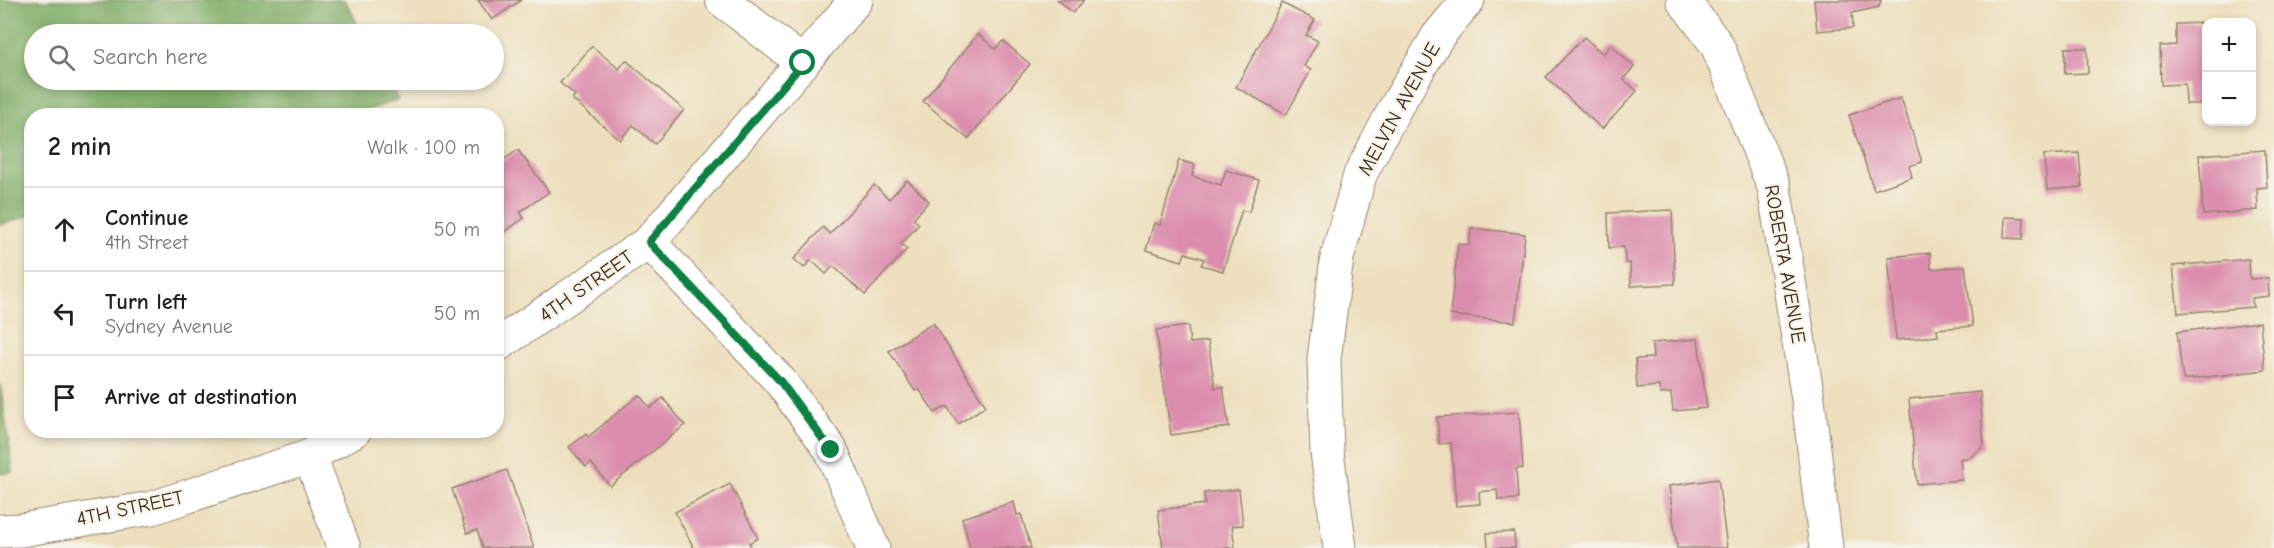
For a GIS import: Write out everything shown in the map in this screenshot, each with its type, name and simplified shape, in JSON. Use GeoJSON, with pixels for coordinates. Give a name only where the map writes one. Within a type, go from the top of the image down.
{"type":"FeatureCollection","features":[{"type":"Feature","properties":{"kind":"street"},"geometry":{"type":"LineString","coordinates":[[722,0],[803,63]]}},
{"type":"Feature","properties":{"kind":"street","name":"4TH STREET"},"geometry":{"type":"LineString","coordinates":[[504,341],[649,242],[856,0]]}},
{"type":"Feature","properties":{"kind":"street","name":"MELVIN AVENUE"},"geometry":{"type":"LineString","coordinates":[[1340,548],[1327,452],[1324,359],[1337,258],[1360,175],[1394,110],[1438,36],[1468,0]]}},
{"type":"Feature","properties":{"kind":"street","name":"ROBERTA AVENUE"},"geometry":{"type":"LineString","coordinates":[[1683,0],[1717,45],[1774,187],[1808,399],[1826,548]]}},
{"type":"Feature","properties":{"kind":"street"},"geometry":{"type":"LineString","coordinates":[[649,242],[780,381],[831,450],[873,548]]}},
{"type":"Feature","properties":{"kind":"street","name":"4TH STREET"},"geometry":{"type":"LineString","coordinates":[[0,531],[152,508],[310,456],[341,438]]}},
{"type":"Feature","properties":{"kind":"street"},"geometry":{"type":"LineString","coordinates":[[310,456],[345,548]]}},
{"type":"Feature","properties":{"kind":"green space"},"geometry":{"type":"Polygon","coordinates":[[[0,0],[345,0],[358,24],[24,24],[24,90],[392,90],[398,100],[373,108],[24,108],[24,217],[0,225],[0,0]]]}},
{"type":"Feature","properties":{"kind":"green space"},"geometry":{"type":"Polygon","coordinates":[[[0,383],[13,472],[0,474],[0,383]]]}},
{"type":"Feature","properties":{"kind":"building"},"geometry":{"type":"Polygon","coordinates":[[[478,0],[521,0],[492,20],[478,0]]]}},
{"type":"Feature","properties":{"kind":"building"},"geometry":{"type":"Polygon","coordinates":[[[1058,0],[1084,0],[1073,13],[1058,0]]]}},
{"type":"Feature","properties":{"kind":"building"},"geometry":{"type":"Polygon","coordinates":[[[1814,0],[1881,0],[1879,7],[1852,13],[1853,28],[1817,31],[1814,0]]]}},
{"type":"Feature","properties":{"kind":"building"},"geometry":{"type":"Polygon","coordinates":[[[1282,3],[1315,20],[1306,35],[1318,41],[1304,66],[1311,70],[1286,115],[1236,87],[1282,3]]]}},
{"type":"Feature","properties":{"kind":"building"},"geometry":{"type":"Polygon","coordinates":[[[2202,23],[2202,104],[2186,104],[2185,84],[2161,85],[2160,46],[2176,45],[2176,24],[2202,23]]]}},
{"type":"Feature","properties":{"kind":"building"},"geometry":{"type":"Polygon","coordinates":[[[978,34],[995,49],[1003,41],[1030,64],[968,139],[923,101],[978,34]]]}},
{"type":"Feature","properties":{"kind":"building"},"geometry":{"type":"Polygon","coordinates":[[[1584,37],[1603,54],[1611,45],[1634,67],[1623,79],[1637,91],[1602,129],[1546,77],[1584,37]]]}},
{"type":"Feature","properties":{"kind":"building"},"geometry":{"type":"Polygon","coordinates":[[[592,46],[619,69],[626,60],[684,110],[655,144],[633,125],[620,140],[572,99],[575,95],[560,83],[592,46]]]}},
{"type":"Feature","properties":{"kind":"building"},"geometry":{"type":"Polygon","coordinates":[[[2065,48],[2087,48],[2088,73],[2065,74],[2065,48]]]}},
{"type":"Feature","properties":{"kind":"building"},"geometry":{"type":"Polygon","coordinates":[[[1901,98],[1922,162],[1909,166],[1912,177],[1874,190],[1849,115],[1901,98]]]}},
{"type":"Feature","properties":{"kind":"building"},"geometry":{"type":"Polygon","coordinates":[[[518,150],[549,192],[520,212],[524,218],[504,232],[504,160],[518,150]]]}},
{"type":"Feature","properties":{"kind":"building"},"geometry":{"type":"Polygon","coordinates":[[[2265,150],[2267,187],[2257,188],[2258,210],[2203,215],[2199,155],[2265,150]]]}},
{"type":"Feature","properties":{"kind":"building"},"geometry":{"type":"Polygon","coordinates":[[[2079,153],[2082,187],[2047,190],[2044,155],[2079,153]]]}},
{"type":"Feature","properties":{"kind":"building"},"geometry":{"type":"Polygon","coordinates":[[[1179,160],[1195,165],[1192,176],[1221,185],[1226,170],[1259,180],[1249,212],[1242,210],[1223,271],[1201,265],[1204,259],[1185,253],[1182,261],[1146,250],[1154,223],[1160,225],[1179,160]]]}},
{"type":"Feature","properties":{"kind":"building"},"geometry":{"type":"Polygon","coordinates":[[[907,180],[929,201],[913,219],[919,224],[901,244],[907,249],[865,295],[833,266],[826,274],[811,260],[804,268],[794,259],[823,227],[830,234],[874,185],[889,199],[907,180]]]}},
{"type":"Feature","properties":{"kind":"building"},"geometry":{"type":"Polygon","coordinates":[[[1672,210],[1675,284],[1631,286],[1630,263],[1625,263],[1624,247],[1609,248],[1608,213],[1672,210]]]}},
{"type":"Feature","properties":{"kind":"building"},"geometry":{"type":"Polygon","coordinates":[[[2005,217],[2024,218],[2023,239],[2004,238],[2005,217]]]}},
{"type":"Feature","properties":{"kind":"building"},"geometry":{"type":"Polygon","coordinates":[[[1471,228],[1525,234],[1515,322],[1450,315],[1458,244],[1469,245],[1471,228]]]}},
{"type":"Feature","properties":{"kind":"building"},"geometry":{"type":"Polygon","coordinates":[[[1930,253],[1931,269],[1965,266],[1973,326],[1937,329],[1938,336],[1896,340],[1888,257],[1930,253]]]}},
{"type":"Feature","properties":{"kind":"building"},"geometry":{"type":"Polygon","coordinates":[[[2249,259],[2250,279],[2268,278],[2269,296],[2252,298],[2253,307],[2178,313],[2173,266],[2249,259]]]}},
{"type":"Feature","properties":{"kind":"building"},"geometry":{"type":"Polygon","coordinates":[[[2260,322],[2265,370],[2183,380],[2177,332],[2260,322]]]}},
{"type":"Feature","properties":{"kind":"building"},"geometry":{"type":"Polygon","coordinates":[[[933,323],[986,406],[958,424],[947,406],[935,413],[919,389],[915,391],[889,351],[933,323]]]}},
{"type":"Feature","properties":{"kind":"building"},"geometry":{"type":"Polygon","coordinates":[[[1188,326],[1190,343],[1208,341],[1215,388],[1223,387],[1229,427],[1171,435],[1156,330],[1188,326]]]}},
{"type":"Feature","properties":{"kind":"building"},"geometry":{"type":"Polygon","coordinates":[[[1698,339],[1707,408],[1673,411],[1671,393],[1660,394],[1659,386],[1637,388],[1635,359],[1653,358],[1652,343],[1698,339]]]}},
{"type":"Feature","properties":{"kind":"building"},"geometry":{"type":"Polygon","coordinates":[[[1980,392],[1984,446],[1969,458],[1960,459],[1962,480],[1917,484],[1909,399],[1980,392]]]}},
{"type":"Feature","properties":{"kind":"building"},"geometry":{"type":"Polygon","coordinates":[[[639,395],[650,408],[663,398],[685,425],[610,486],[591,463],[586,467],[569,447],[586,434],[588,437],[639,395]]]}},
{"type":"Feature","properties":{"kind":"building"},"geometry":{"type":"Polygon","coordinates":[[[1519,412],[1523,468],[1516,469],[1518,499],[1498,500],[1497,490],[1479,492],[1480,504],[1456,506],[1451,443],[1439,444],[1437,417],[1519,412]]]}},
{"type":"Feature","properties":{"kind":"building"},"geometry":{"type":"Polygon","coordinates":[[[507,470],[534,548],[483,548],[477,530],[467,533],[452,489],[507,470]]]}},
{"type":"Feature","properties":{"kind":"building"},"geometry":{"type":"Polygon","coordinates":[[[1718,479],[1727,548],[1677,548],[1669,486],[1718,479]]]}},
{"type":"Feature","properties":{"kind":"building"},"geometry":{"type":"Polygon","coordinates":[[[730,484],[758,538],[749,543],[752,548],[694,548],[675,512],[730,484]]]}},
{"type":"Feature","properties":{"kind":"building"},"geometry":{"type":"Polygon","coordinates":[[[1239,489],[1243,525],[1232,526],[1235,548],[1163,548],[1158,510],[1205,504],[1204,493],[1239,489]]]}},
{"type":"Feature","properties":{"kind":"building"},"geometry":{"type":"Polygon","coordinates":[[[1014,502],[1017,515],[1021,514],[1031,548],[970,548],[962,518],[1014,502]]]}},
{"type":"Feature","properties":{"kind":"building"},"geometry":{"type":"Polygon","coordinates":[[[1514,532],[1515,548],[1488,548],[1487,533],[1514,532]]]}},
{"type":"Feature","properties":{"kind":"route"},"geometry":{"type":"LineString","coordinates":[[803,63],[649,242],[780,381],[831,450]]}}]}
